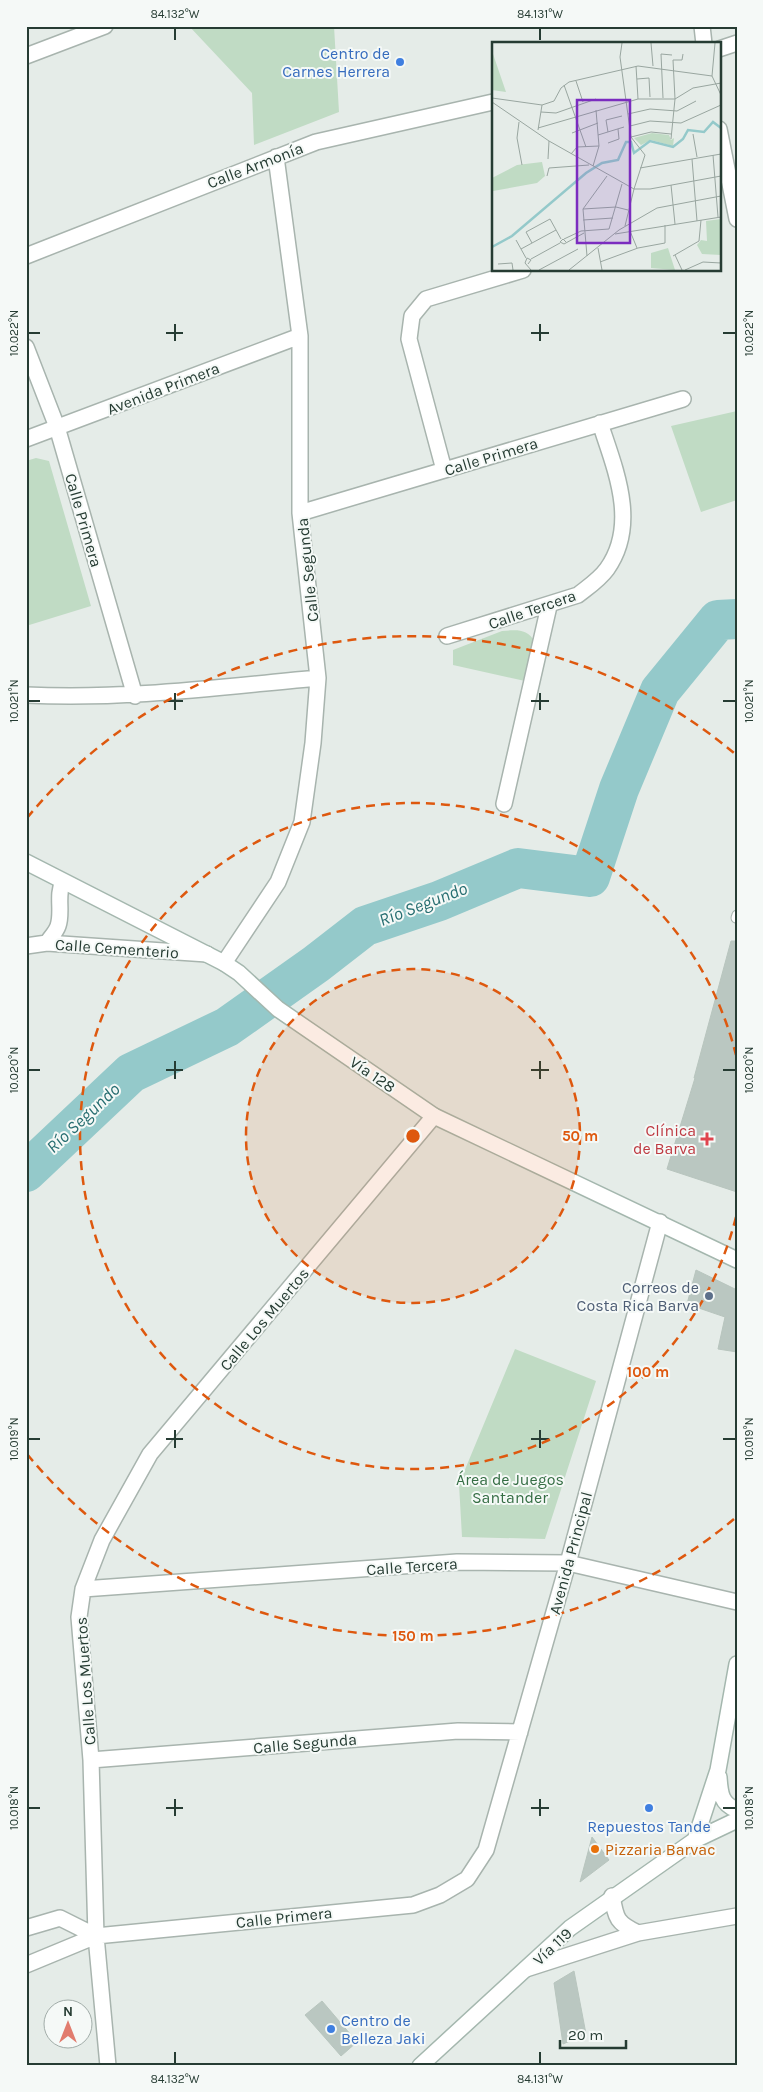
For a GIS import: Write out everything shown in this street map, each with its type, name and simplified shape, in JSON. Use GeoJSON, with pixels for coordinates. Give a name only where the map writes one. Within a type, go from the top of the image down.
{"type":"FeatureCollection","features":[{"type":"Feature","properties":{"kind":"street"},"geometry":{"type":"LineString","coordinates":[[26,56],[90,30],[106,26]]}},
{"type":"Feature","properties":{"kind":"street"},"geometry":{"type":"LineString","coordinates":[[702,26],[704,42]]}},
{"type":"Feature","properties":{"kind":"street"},"geometry":{"type":"LineString","coordinates":[[720,49],[737,43]]}},
{"type":"Feature","properties":{"kind":"street","name":"Calle Armonía"},"geometry":{"type":"LineString","coordinates":[[26,256],[316,142],[492,102]]}},
{"type":"Feature","properties":{"kind":"street"},"geometry":{"type":"LineString","coordinates":[[720,134],[736,216]]}},
{"type":"Feature","properties":{"kind":"street","name":"Calle Segunda"},"geometry":{"type":"LineString","coordinates":[[224,962],[278,882],[302,822],[313,743],[318,678],[300,513],[300,336],[276,158]]}},
{"type":"Feature","properties":{"kind":"street"},"geometry":{"type":"LineString","coordinates":[[444,470],[408,338],[412,316],[426,299],[520,271]]}},
{"type":"Feature","properties":{"kind":"street","name":"Avenida Primera"},"geometry":{"type":"LineString","coordinates":[[26,440],[300,336]]}},
{"type":"Feature","properties":{"kind":"street","name":"Calle Primera"},"geometry":{"type":"LineString","coordinates":[[26,347],[57,427],[135,696]]}},
{"type":"Feature","properties":{"kind":"street","name":"Calle Primera"},"geometry":{"type":"LineString","coordinates":[[300,513],[683,399]]}},
{"type":"Feature","properties":{"kind":"street","name":"Calle Tercera"},"geometry":{"type":"LineString","coordinates":[[446,636],[548,606],[578,595],[595,582],[608,568],[618,545],[624,520],[621,490],[600,423]]}},
{"type":"Feature","properties":{"kind":"street"},"geometry":{"type":"LineString","coordinates":[[504,804],[548,606]]}},
{"type":"Feature","properties":{"kind":"street"},"geometry":{"type":"LineString","coordinates":[[26,695],[60,697],[135,696],[318,678]]}},
{"type":"Feature","properties":{"kind":"street","name":"Vía 128"},"geometry":{"type":"LineString","coordinates":[[26,862],[224,962],[239,973],[278,1009],[434,1116],[737,1260]]}},
{"type":"Feature","properties":{"kind":"street"},"geometry":{"type":"LineString","coordinates":[[47,943],[58,926],[61,907],[60,888],[63,882]]}},
{"type":"Feature","properties":{"kind":"street","name":"Calle Cementerio"},"geometry":{"type":"LineString","coordinates":[[26,946],[47,943],[208,954]]}},
{"type":"Feature","properties":{"kind":"street","name":"Calle Los Muertos"},"geometry":{"type":"LineString","coordinates":[[108,2066],[96,1936],[91,1760],[79,1617],[83,1589],[102,1540],[150,1454],[434,1116]]}},
{"type":"Feature","properties":{"kind":"street","name":"Avenida Principal"},"geometry":{"type":"LineString","coordinates":[[467,1878],[486,1850],[568,1563],[660,1222]]}},
{"type":"Feature","properties":{"kind":"street","name":"Calle Tercera"},"geometry":{"type":"LineString","coordinates":[[83,1589],[457,1562],[568,1563],[737,1602]]}},
{"type":"Feature","properties":{"kind":"street"},"geometry":{"type":"LineString","coordinates":[[695,1840],[718,1770],[737,1664]]}},
{"type":"Feature","properties":{"kind":"street","name":"Calle Segunda"},"geometry":{"type":"LineString","coordinates":[[91,1760],[458,1731],[520,1732]]}},
{"type":"Feature","properties":{"kind":"street"},"geometry":{"type":"LineString","coordinates":[[718,1770],[720,1796],[728,1806],[737,1810]]}},
{"type":"Feature","properties":{"kind":"street","name":"Vía 119"},"geometry":{"type":"LineString","coordinates":[[420,2066],[570,1928],[612,1896],[695,1840],[737,1820]]}},
{"type":"Feature","properties":{"kind":"street","name":"Calle Primera"},"geometry":{"type":"LineString","coordinates":[[26,1965],[96,1936],[412,1905],[440,1895],[467,1878]]}},
{"type":"Feature","properties":{"kind":"street"},"geometry":{"type":"LineString","coordinates":[[612,1896],[616,1916],[621,1924],[638,1934]]}},
{"type":"Feature","properties":{"kind":"street"},"geometry":{"type":"LineString","coordinates":[[526,1969],[638,1934],[737,1916]]}},
{"type":"Feature","properties":{"kind":"street"},"geometry":{"type":"LineString","coordinates":[[26,1928],[60,1918],[96,1936]]}},
{"type":"Feature","properties":{"kind":"green space"},"geometry":{"type":"Polygon","coordinates":[[[189,26],[334,26],[339,112],[254,145],[252,93],[189,26]]]}},
{"type":"Feature","properties":{"kind":"green space"},"geometry":{"type":"Polygon","coordinates":[[[737,411],[737,500],[701,512],[671,426],[737,411]]]}},
{"type":"Feature","properties":{"kind":"green space"},"geometry":{"type":"Polygon","coordinates":[[[36,458],[49,461],[91,606],[26,626],[26,461],[36,458]]]}},
{"type":"Feature","properties":{"kind":"green space"},"geometry":{"type":"Polygon","coordinates":[[[516,630],[525,632],[535,642],[525,681],[453,665],[453,650],[502,631],[516,630]]]}},
{"type":"Feature","properties":{"kind":"green space","name":"Área de Juegos Santander"},"geometry":{"type":"Polygon","coordinates":[[[515,1349],[596,1381],[545,1539],[462,1537],[459,1484],[515,1349]]]}},
{"type":"Feature","properties":{"kind":"building"},"geometry":{"type":"Polygon","coordinates":[[[731,941],[737,941],[737,1192],[667,1169],[695,1078],[731,941]]]}},
{"type":"Feature","properties":{"kind":"building","name":"Correos de Costa Rica Barva"},"geometry":{"type":"Polygon","coordinates":[[[696,1270],[737,1290],[737,1352],[718,1349],[725,1317],[687,1304],[696,1270]]]}},
{"type":"Feature","properties":{"kind":"building","name":"Pizzaria Barvac"},"geometry":{"type":"Polygon","coordinates":[[[592,1837],[609,1860],[580,1882],[592,1837]]]}},
{"type":"Feature","properties":{"kind":"building"},"geometry":{"type":"Polygon","coordinates":[[[574,1971],[586,2034],[563,2044],[554,1983],[574,1971]]]}},
{"type":"Feature","properties":{"kind":"building","name":"Centro de Belleza Jaki"},"geometry":{"type":"Polygon","coordinates":[[[322,2001],[357,2042],[341,2056],[305,2015],[322,2001]]]}},
{"type":"Feature","properties":{"kind":"waterway","name":"Río Segundo"},"geometry":{"type":"LineString","coordinates":[[26,1172],[131,1073],[227,1027],[316,964],[365,926],[439,901],[518,868],[590,877],[619,789],[660,691],[718,620],[737,619]]}},
{"type":"Feature","properties":{"kind":"place","name":"Centro de Carnes Herrera"},"geometry":{"type":"Point","coordinates":[400,62]}},
{"type":"Feature","properties":{"kind":"place","name":"Clínica de Barva"},"geometry":{"type":"Point","coordinates":[707,1139]}},
{"type":"Feature","properties":{"kind":"place","name":"Correos de Costa Rica Barva"},"geometry":{"type":"Point","coordinates":[709,1296]}},
{"type":"Feature","properties":{"kind":"place","name":"Repuestos Tande"},"geometry":{"type":"Point","coordinates":[649,1808]}},
{"type":"Feature","properties":{"kind":"place","name":"Pizzaria Barvac"},"geometry":{"type":"Point","coordinates":[595,1849]}},
{"type":"Feature","properties":{"kind":"place","name":"Centro de Belleza Jaki"},"geometry":{"type":"Point","coordinates":[331,2029]}}]}
